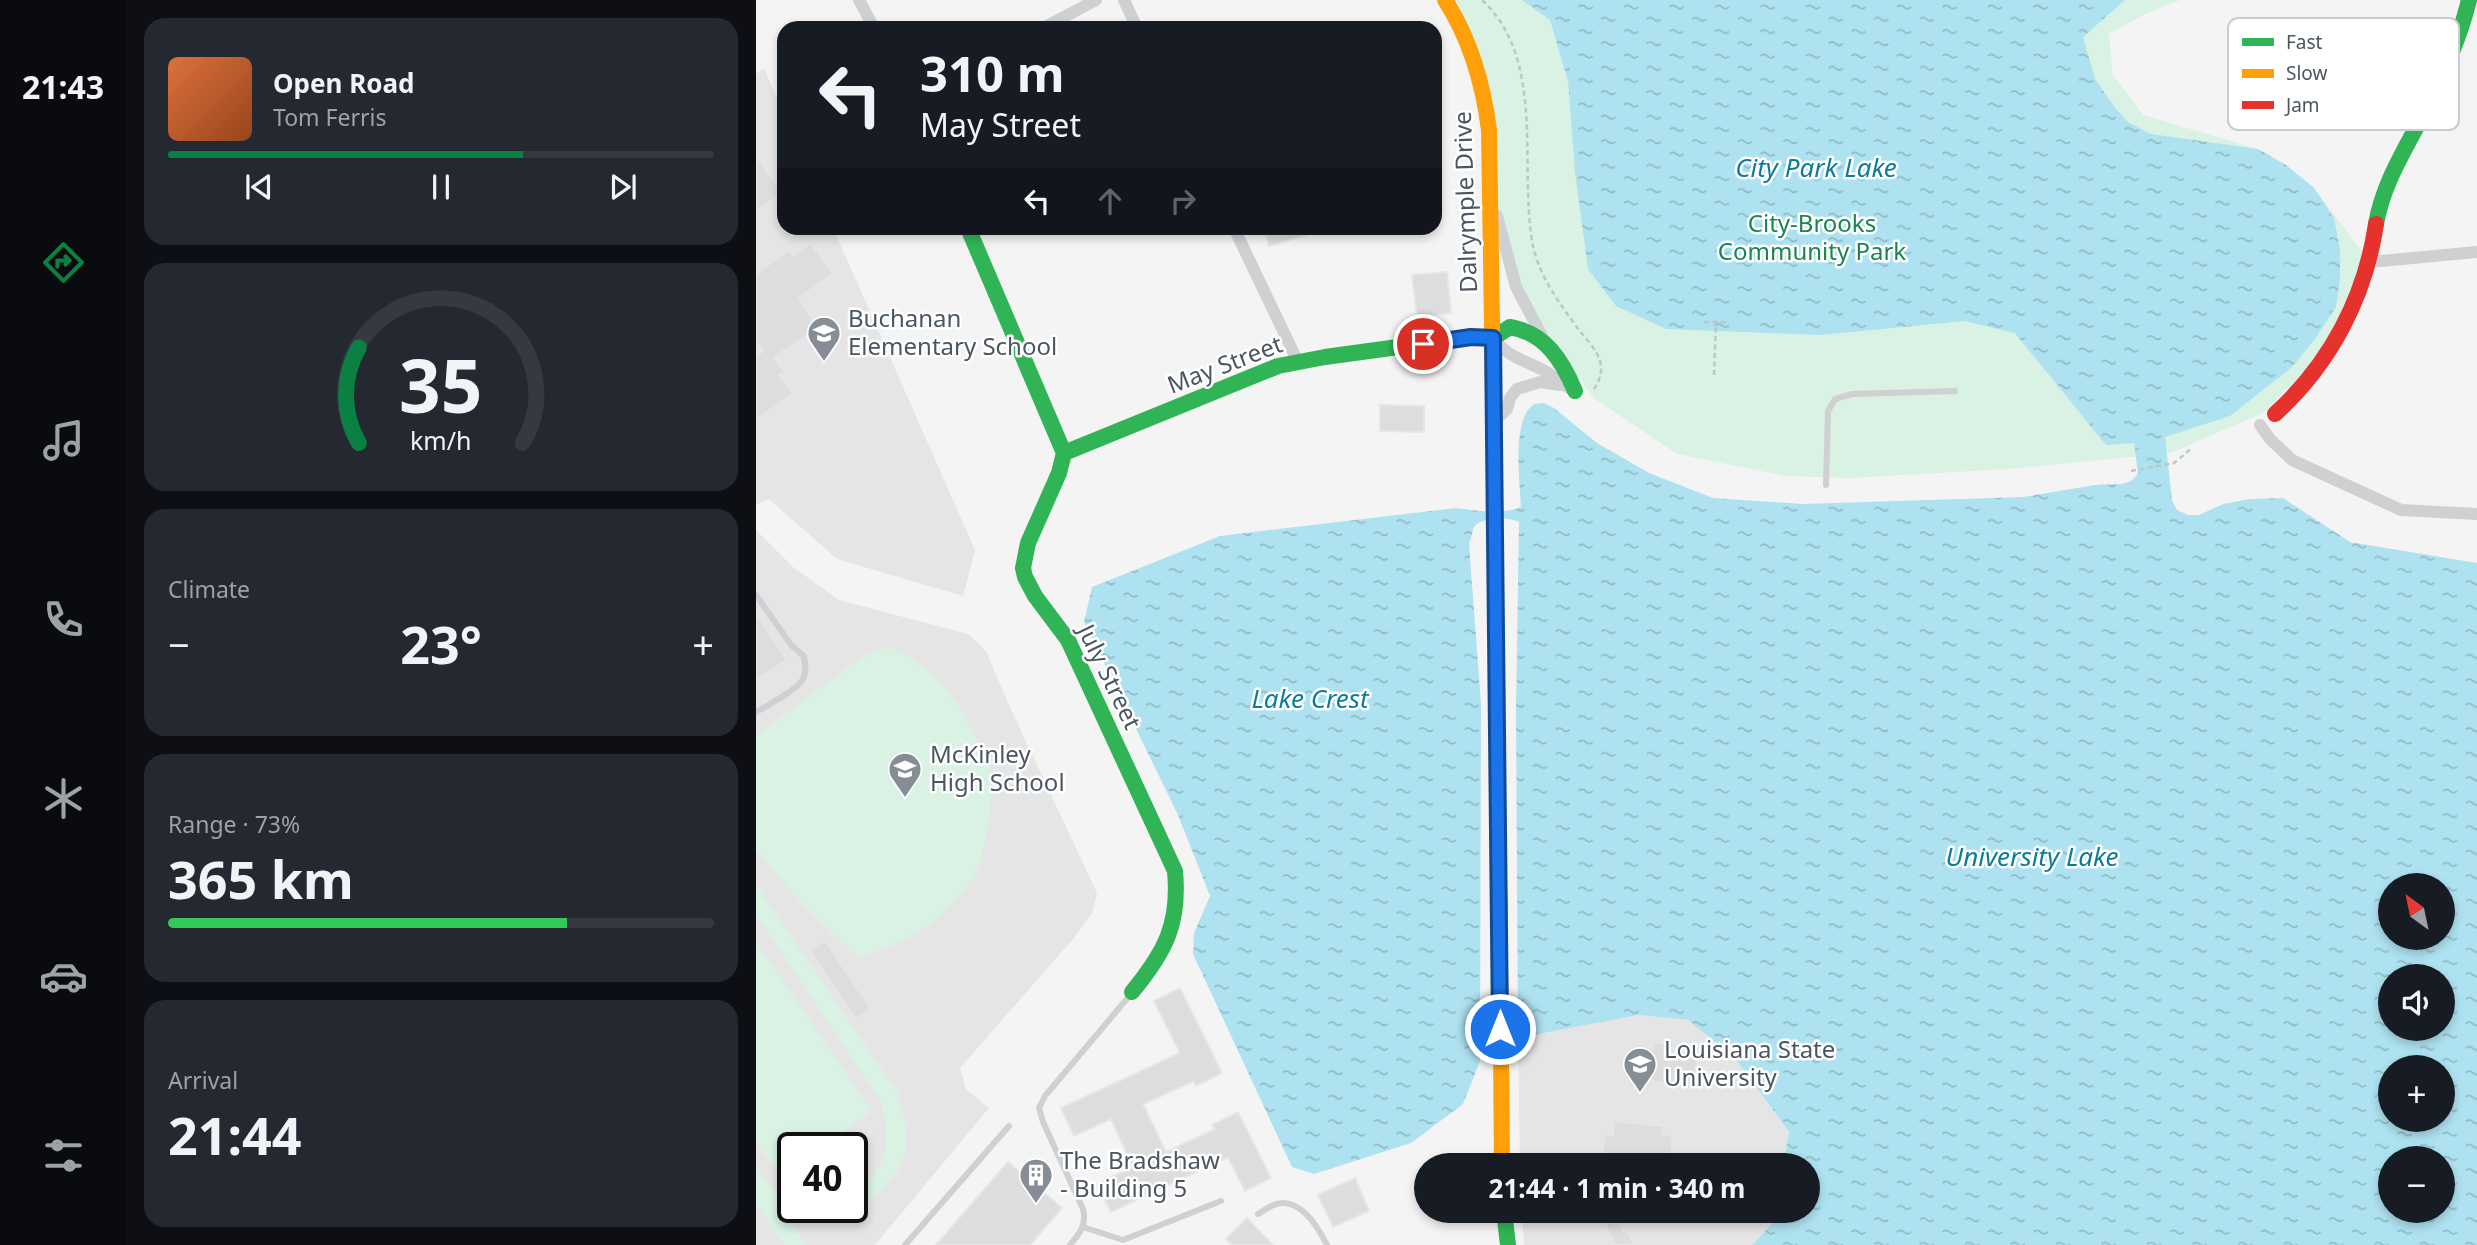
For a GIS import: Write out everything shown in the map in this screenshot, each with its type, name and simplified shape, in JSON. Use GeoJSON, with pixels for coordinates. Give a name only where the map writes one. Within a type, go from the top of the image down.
{"type":"FeatureCollection","features":[{"type":"Feature","properties":{"kind":"street"},"geometry":{"type":"LineString","coordinates":[[859,0],[870,21]]}},
{"type":"Feature","properties":{"kind":"street"},"geometry":{"type":"LineString","coordinates":[[1056,21],[1096,0]]}},
{"type":"Feature","properties":{"kind":"street"},"geometry":{"type":"LineString","coordinates":[[1124,0],[1134,21]]}},
{"type":"Feature","properties":{"kind":"street","name":"Dalrymple Drive"},"geometry":{"type":"LineString","coordinates":[[1445,0],[1463,32],[1480,78],[1490,130],[1502,1153]]}},
{"type":"Feature","properties":{"kind":"street"},"geometry":{"type":"LineString","coordinates":[[2459,35],[2469,0]]}},
{"type":"Feature","properties":{"kind":"street"},"geometry":{"type":"LineString","coordinates":[[2275,414],[2307,383],[2336,341],[2365,279],[2386,187],[2416,130]]}},
{"type":"Feature","properties":{"kind":"street"},"geometry":{"type":"LineString","coordinates":[[1492,202],[1516,287],[1550,348]]}},
{"type":"Feature","properties":{"kind":"street"},"geometry":{"type":"LineString","coordinates":[[971,235],[1064,453]]}},
{"type":"Feature","properties":{"kind":"street"},"geometry":{"type":"LineString","coordinates":[[1237,235],[1298,362]]}},
{"type":"Feature","properties":{"kind":"street"},"geometry":{"type":"LineString","coordinates":[[2370,262],[2477,252]]}},
{"type":"Feature","properties":{"kind":"street","name":"May Street"},"geometry":{"type":"LineString","coordinates":[[1064,453],[1253,375],[1298,362],[1471,337],[1493,338],[1504,330],[1518,328],[1536,335],[1550,348],[1566,368],[1570,389]]}},
{"type":"Feature","properties":{"kind":"street"},"geometry":{"type":"LineString","coordinates":[[1493,338],[1504,351],[1546,372],[1570,389]]}},
{"type":"Feature","properties":{"kind":"street"},"geometry":{"type":"LineString","coordinates":[[1493,422],[1507,409],[1513,393],[1522,386],[1549,382],[1570,389]]}},
{"type":"Feature","properties":{"kind":"street"},"geometry":{"type":"LineString","coordinates":[[2260,425],[2292,460],[2401,510],[2477,513]]}},
{"type":"Feature","properties":{"kind":"street","name":"July Street"},"geometry":{"type":"LineString","coordinates":[[1064,453],[1059,472],[1028,542],[1023,568],[1025,577],[1035,596],[1068,640],[1169,856],[1178,891],[1176,918],[1164,950],[1132,992]]}},
{"type":"Feature","properties":{"kind":"street"},"geometry":{"type":"LineString","coordinates":[[1505,1223],[1508,1245]]}},
{"type":"Feature","properties":{"kind":"lane"},"geometry":{"type":"LineString","coordinates":[[1826,485],[1828,411],[1835,399],[1852,394],[1955,391]]}},
{"type":"Feature","properties":{"kind":"lane"},"geometry":{"type":"LineString","coordinates":[[756,595],[790,645],[804,656],[806,668],[803,680],[794,688],[756,712]]}},
{"type":"Feature","properties":{"kind":"lane"},"geometry":{"type":"LineString","coordinates":[[1070,1245],[1086,1219],[1043,1122],[1040,1108],[1045,1096],[1132,992]]}},
{"type":"Feature","properties":{"kind":"lane"},"geometry":{"type":"LineString","coordinates":[[905,1245],[1009,1126]]}},
{"type":"Feature","properties":{"kind":"lane"},"geometry":{"type":"LineString","coordinates":[[1083,1227],[1123,1240],[1221,1201]]}},
{"type":"Feature","properties":{"kind":"lane"},"geometry":{"type":"LineString","coordinates":[[1258,1214],[1273,1205],[1284,1203],[1295,1207],[1312,1220],[1327,1245]]}},
{"type":"Feature","properties":{"kind":"path"},"geometry":{"type":"LineString","coordinates":[[1482,0],[1507,34],[1517,59],[1525,95],[1530,220],[1537,262],[1559,303],[1598,354],[1600,377],[1594,390]]}},
{"type":"Feature","properties":{"kind":"path"},"geometry":{"type":"LineString","coordinates":[[1704,322],[1728,322]]}},
{"type":"Feature","properties":{"kind":"path"},"geometry":{"type":"LineString","coordinates":[[1714,375],[1716,322]]}},
{"type":"Feature","properties":{"kind":"path"},"geometry":{"type":"LineString","coordinates":[[2131,471],[2174,463],[2192,448]]}},
{"type":"Feature","properties":{"kind":"shaded area","name":"Buchanan Elementary School"},"geometry":{"type":"Polygon","coordinates":[[[764,68],[777,99],[777,235],[836,235],[975,550],[963,596],[837,559],[769,499],[756,505],[756,74],[764,68]]]}},
{"type":"Feature","properties":{"kind":"shaded area","name":"McKinley High School"},"geometry":{"type":"Polygon","coordinates":[[[756,530],[793,567],[839,600],[968,634],[986,651],[1097,893],[1093,912],[1074,938],[960,1068],[966,1089],[989,1108],[875,1245],[756,1245],[756,530]]]}},
{"type":"Feature","properties":{"kind":"shaded area","name":"Louisiana State University"},"geometry":{"type":"Polygon","coordinates":[[[1637,1015],[1688,1020],[1734,1057],[1789,1132],[1785,1153],[1520,1153],[1518,1038],[1637,1015]]]}},
{"type":"Feature","properties":{"kind":"shaded area"},"geometry":{"type":"Polygon","coordinates":[[[1523,1223],[1773,1223],[1752,1245],[1524,1245],[1523,1223]]]}},
{"type":"Feature","properties":{"kind":"green space","name":"City Park Lake"},"geometry":{"type":"Polygon","coordinates":[[[1442,0],[2180,0],[2143,15],[2109,34],[2113,75],[2143,115],[2258,149],[2286,165],[2314,188],[2370,262],[2336,340],[2263,413],[2171,453],[2008,469],[1850,478],[1786,476],[1677,454],[1595,399],[1527,310],[1492,202],[1483,92],[1442,0]]]}},
{"type":"Feature","properties":{"kind":"green space"},"geometry":{"type":"Polygon","coordinates":[[[887,647],[917,662],[930,672],[961,711],[987,762],[990,808],[982,855],[971,880],[959,896],[922,930],[859,958],[804,906],[756,850],[756,736],[853,664],[872,652],[887,647]]]}},
{"type":"Feature","properties":{"kind":"green space"},"geometry":{"type":"Polygon","coordinates":[[[756,885],[897,1091],[907,1132],[905,1152],[898,1172],[868,1204],[868,1182],[880,1166],[886,1141],[881,1102],[756,914],[756,885]]]}},
{"type":"Feature","properties":{"kind":"green space"},"geometry":{"type":"Polygon","coordinates":[[[756,942],[872,1111],[841,1132],[777,1132],[777,1172],[756,1142],[756,942]]]}},
{"type":"Feature","properties":{"kind":"green space"},"geometry":{"type":"Polygon","coordinates":[[[756,1168],[777,1192],[777,1223],[792,1223],[806,1245],[784,1245],[756,1203],[756,1168]]]}},
{"type":"Feature","properties":{"kind":"water"},"geometry":{"type":"Polygon","coordinates":[[[1522,0],[2125,0],[2083,37],[2095,79],[2129,123],[2151,134],[2258,149],[2286,165],[2314,188],[2334,218],[2340,250],[2336,307],[2291,368],[2230,416],[2165,437],[2172,500],[2177,510],[2188,515],[2199,515],[2223,504],[2250,499],[2283,498],[2350,542],[2477,563],[2477,1245],[1752,1245],[1773,1223],[1820,1223],[1820,1153],[1785,1153],[1789,1132],[1734,1057],[1688,1020],[1638,1015],[1518,1038],[1516,710],[1519,522],[1503,518],[1478,523],[1474,527],[1469,544],[1481,704],[1480,1061],[1463,1104],[1411,1143],[1314,1174],[1292,1167],[1193,954],[1194,933],[1210,896],[1178,815],[1084,622],[1092,587],[1220,536],[1456,508],[1498,512],[1521,507],[1518,452],[1522,423],[1534,404],[1544,403],[1554,408],[1597,443],[1649,473],[1713,498],[1803,504],[2023,497],[2095,485],[2122,484],[2131,481],[2138,474],[2134,443],[2106,445],[2015,333],[1964,321],[1821,335],[1666,329],[1616,306],[1588,269],[1575,172],[1568,81],[1550,20],[1522,0]]]}},
{"type":"Feature","properties":{"kind":"building"},"geometry":{"type":"Polygon","coordinates":[[[756,156],[777,186],[777,196],[756,211],[756,156]]]}},
{"type":"Feature","properties":{"kind":"building"},"geometry":{"type":"Polygon","coordinates":[[[1266,235],[1306,235],[1269,246],[1266,235]]]}},
{"type":"Feature","properties":{"kind":"building"},"geometry":{"type":"Polygon","coordinates":[[[811,243],[833,274],[799,298],[818,329],[774,357],[784,372],[779,375],[793,394],[756,420],[756,356],[763,351],[756,342],[756,274],[789,250],[793,256],[811,243]]]}},
{"type":"Feature","properties":{"kind":"building"},"geometry":{"type":"Polygon","coordinates":[[[1447,272],[1451,313],[1417,317],[1412,275],[1447,272]]]}},
{"type":"Feature","properties":{"kind":"building"},"geometry":{"type":"Polygon","coordinates":[[[1380,405],[1424,406],[1424,432],[1380,431],[1380,405]]]}},
{"type":"Feature","properties":{"kind":"building"},"geometry":{"type":"Polygon","coordinates":[[[756,613],[787,660],[756,680],[756,613]]]}},
{"type":"Feature","properties":{"kind":"building"},"geometry":{"type":"Polygon","coordinates":[[[825,940],[871,1009],[856,1019],[810,951],[825,940]]]}},
{"type":"Feature","properties":{"kind":"building"},"geometry":{"type":"Polygon","coordinates":[[[1180,988],[1222,1073],[1196,1086],[1194,1081],[1143,1104],[1166,1152],[1215,1129],[1212,1125],[1238,1112],[1271,1178],[1245,1191],[1228,1157],[1111,1212],[1097,1184],[1133,1167],[1111,1119],[1074,1136],[1061,1108],[1180,1053],[1154,1001],[1180,988]]]}},
{"type":"Feature","properties":{"kind":"building"},"geometry":{"type":"Polygon","coordinates":[[[1654,1042],[1668,1044],[1667,1051],[1698,1058],[1691,1089],[1631,1076],[1638,1045],[1653,1048],[1654,1042]]]}},
{"type":"Feature","properties":{"kind":"building"},"geometry":{"type":"Polygon","coordinates":[[[1614,1121],[1663,1126],[1662,1134],[1673,1135],[1671,1153],[1602,1153],[1605,1134],[1613,1135],[1614,1121]]]}},
{"type":"Feature","properties":{"kind":"building","name":"The Bradshaw - Building 5"},"geometry":{"type":"Polygon","coordinates":[[[1008,1162],[1062,1208],[1030,1245],[936,1245],[1008,1162]]]}},
{"type":"Feature","properties":{"kind":"building"},"geometry":{"type":"Polygon","coordinates":[[[1355,1178],[1369,1211],[1333,1227],[1318,1195],[1355,1178]]]}},
{"type":"Feature","properties":{"kind":"building"},"geometry":{"type":"Polygon","coordinates":[[[1247,1218],[1273,1245],[1232,1245],[1226,1239],[1247,1218]]]}},
{"type":"Feature","properties":{"kind":"building"},"geometry":{"type":"Polygon","coordinates":[[[1620,1223],[1624,1232],[1627,1230],[1634,1245],[1615,1245],[1605,1224],[1620,1223]]]}},
{"type":"Feature","properties":{"kind":"traffic: fast"},"geometry":{"type":"LineString","coordinates":[[2459,33],[2469,0]]}},
{"type":"Feature","properties":{"kind":"traffic: fast"},"geometry":{"type":"LineString","coordinates":[[2376,224],[2389,181],[2415,130]]}},
{"type":"Feature","properties":{"kind":"traffic: fast"},"geometry":{"type":"LineString","coordinates":[[971,235],[1064,453],[1059,473],[1028,543],[1023,568],[1025,577],[1035,596],[1068,640],[1175,871],[1175,907],[1168,936],[1153,964],[1132,992]]}},
{"type":"Feature","properties":{"kind":"traffic: fast"},"geometry":{"type":"LineString","coordinates":[[1064,453],[1278,366],[1471,337],[1493,338],[1510,327],[1522,330],[1543,342],[1558,359],[1575,391]]}},
{"type":"Feature","properties":{"kind":"traffic: fast"},"geometry":{"type":"LineString","coordinates":[[1494,454],[1499,886]]}},
{"type":"Feature","properties":{"kind":"traffic: fast"},"geometry":{"type":"LineString","coordinates":[[1505,1223],[1508,1245]]}},
{"type":"Feature","properties":{"kind":"traffic: slow"},"geometry":{"type":"LineString","coordinates":[[1445,0],[1469,46],[1483,95],[1489,130],[1494,454]]}},
{"type":"Feature","properties":{"kind":"traffic: slow"},"geometry":{"type":"LineString","coordinates":[[1501,1052],[1502,1153]]}},
{"type":"Feature","properties":{"kind":"traffic: jam"},"geometry":{"type":"LineString","coordinates":[[2275,414],[2312,374],[2342,328],[2363,278],[2376,224]]}},
{"type":"Feature","properties":{"kind":"traffic: jam"},"geometry":{"type":"LineString","coordinates":[[1499,886],[1501,1052]]}},
{"type":"Feature","properties":{"kind":"place","name":"Buchanan Elementary School"},"geometry":{"type":"Point","coordinates":[824,363]}},
{"type":"Feature","properties":{"kind":"place","name":"McKinley High School"},"geometry":{"type":"Point","coordinates":[905,799]}},
{"type":"Feature","properties":{"kind":"place","name":"Louisiana State University"},"geometry":{"type":"Point","coordinates":[1640,1094]}},
{"type":"Feature","properties":{"kind":"place","name":"The Bradshaw - Building 5"},"geometry":{"type":"Point","coordinates":[1036,1205]}},
{"type":"Feature","properties":{"kind":"route"},"geometry":{"type":"LineString","coordinates":[[1423,344],[1471,337],[1493,338],[1500,1029]]}},
{"type":"Feature","properties":{"kind":"park label","name":"City-Brooks Community Park"},"geometry":{"type":"Point","coordinates":[1812,238]}},
{"type":"Feature","properties":{"kind":"water label","name":"Lake Crest"},"geometry":{"type":"Point","coordinates":[1310,699]}},
{"type":"Feature","properties":{"kind":"water label","name":"University Lake"},"geometry":{"type":"Point","coordinates":[2032,857]}}]}
